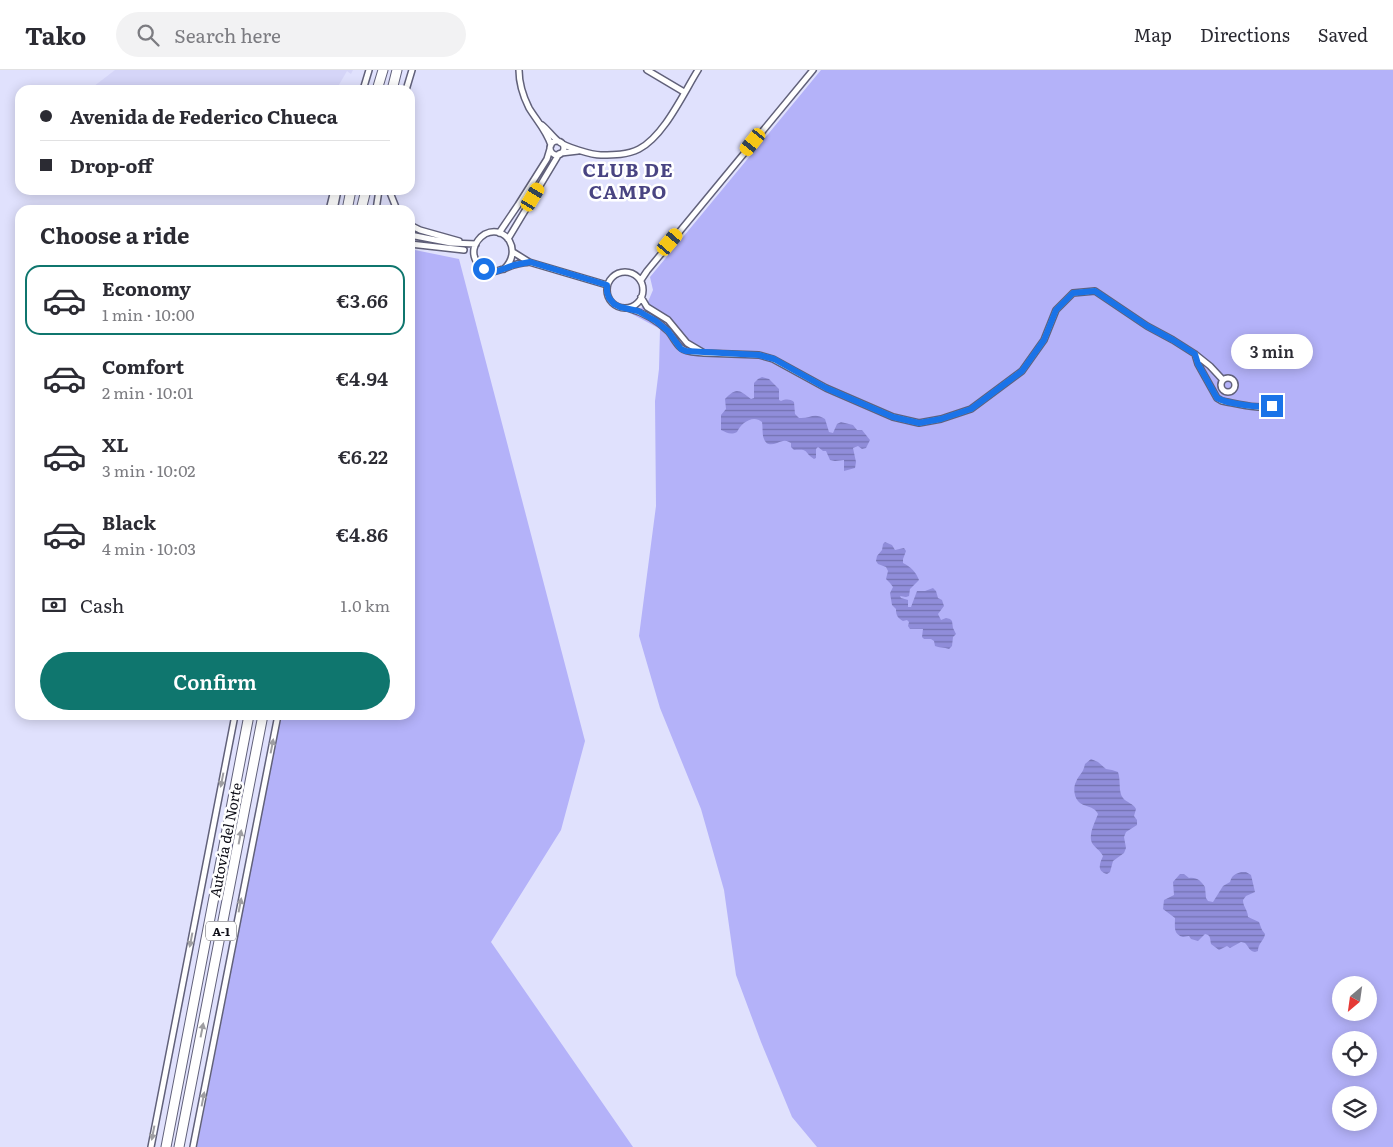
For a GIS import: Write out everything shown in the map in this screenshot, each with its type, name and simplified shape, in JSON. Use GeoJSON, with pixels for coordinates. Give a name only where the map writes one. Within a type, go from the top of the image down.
{"type":"FeatureCollection","features":[{"type":"Feature","properties":{"kind":"highway"},"geometry":{"type":"LineString","coordinates":[[378,85],[383,70]]}},
{"type":"Feature","properties":{"kind":"highway"},"geometry":{"type":"LineString","coordinates":[[393,85],[397,70]]}},
{"type":"Feature","properties":{"kind":"highway","name":"Autovía del Norte"},"geometry":{"type":"LineString","coordinates":[[166,1147],[248,720]]}},
{"type":"Feature","properties":{"kind":"highway","name":"Autovía del Norte"},"geometry":{"type":"LineString","coordinates":[[179,1147],[262,720]]}},
{"type":"Feature","properties":{"kind":"street"},"geometry":{"type":"LineString","coordinates":[[364,85],[369,70]]}},
{"type":"Feature","properties":{"kind":"street"},"geometry":{"type":"LineString","coordinates":[[408,85],[412,70]]}},
{"type":"Feature","properties":{"kind":"street"},"geometry":{"type":"LineString","coordinates":[[508,239],[563,147],[529,108],[523,95],[519,70]]}},
{"type":"Feature","properties":{"kind":"street"},"geometry":{"type":"LineString","coordinates":[[647,70],[684,92]]}},
{"type":"Feature","properties":{"kind":"street"},"geometry":{"type":"LineString","coordinates":[[498,233],[518,205],[555,142],[594,155],[619,155],[638,149],[650,142],[659,133],[698,70]]}},
{"type":"Feature","properties":{"kind":"street"},"geometry":{"type":"LineString","coordinates":[[641,280],[813,70]]}},
{"type":"Feature","properties":{"kind":"street"},"geometry":{"type":"LineString","coordinates":[[542,125],[548,136],[553,154],[581,151]]}},
{"type":"Feature","properties":{"kind":"street"},"geometry":{"type":"LineString","coordinates":[[415,227],[464,243]]}},
{"type":"Feature","properties":{"kind":"street"},"geometry":{"type":"LineString","coordinates":[[474,256],[474,250],[480,238],[492,232],[498,233],[508,239],[513,247],[512,258],[504,269]]}},
{"type":"Feature","properties":{"kind":"street"},"geometry":{"type":"LineString","coordinates":[[415,236],[451,243],[476,244]]}},
{"type":"Feature","properties":{"kind":"street"},"geometry":{"type":"LineString","coordinates":[[451,243],[474,256],[484,269],[495,272],[514,265],[530,262]]}},
{"type":"Feature","properties":{"kind":"street"},"geometry":{"type":"LineString","coordinates":[[415,245],[464,250]]}},
{"type":"Feature","properties":{"kind":"street"},"geometry":{"type":"LineString","coordinates":[[513,252],[530,262],[607,285]]}},
{"type":"Feature","properties":{"kind":"street"},"geometry":{"type":"LineString","coordinates":[[627,308],[637,304],[644,293],[641,280],[634,273],[622,271],[610,279],[607,285],[607,292],[612,302],[620,307],[638,311],[656,321],[668,331],[681,349],[686,351],[759,355],[774,359],[826,388],[893,417],[919,423],[941,419],[971,409],[1022,371],[1044,340],[1056,310],[1073,293],[1095,291],[1147,326],[1195,354],[1223,380]]}},
{"type":"Feature","properties":{"kind":"street"},"geometry":{"type":"LineString","coordinates":[[642,297],[647,307],[668,320],[688,343],[704,352]]}},
{"type":"Feature","properties":{"kind":"street"},"geometry":{"type":"LineString","coordinates":[[679,346],[681,342],[688,343]]}},
{"type":"Feature","properties":{"kind":"street"},"geometry":{"type":"LineString","coordinates":[[1195,354],[1198,364],[1217,398],[1222,401],[1264,407],[1272,406],[1275,403]]}},
{"type":"Feature","properties":{"kind":"street"},"geometry":{"type":"LineString","coordinates":[[1230,378],[1236,386],[1228,392],[1222,388],[1223,380],[1230,378]]}},
{"type":"Feature","properties":{"kind":"street"},"geometry":{"type":"LineString","coordinates":[[1222,401],[1226,391]]}},
{"type":"Feature","properties":{"kind":"street"},"geometry":{"type":"LineString","coordinates":[[151,1147],[234,720]]}},
{"type":"Feature","properties":{"kind":"street"},"geometry":{"type":"LineString","coordinates":[[194,1147],[277,720]]}},
{"type":"Feature","properties":{"kind":"shaded area"},"geometry":{"type":"Polygon","coordinates":[[[115,70],[353,70],[351,74],[347,71],[339,85],[96,85],[115,70]]]}},
{"type":"Feature","properties":{"kind":"shaded area"},"geometry":{"type":"Polygon","coordinates":[[[821,70],[1393,70],[1393,1147],[817,1147],[792,1117],[736,975],[724,890],[701,809],[660,708],[639,636],[656,506],[655,401],[659,369],[660,329],[632,314],[647,304],[653,290],[650,277],[821,70]]]}},
{"type":"Feature","properties":{"kind":"shaded area"},"geometry":{"type":"Polygon","coordinates":[[[415,250],[459,259],[585,741],[561,830],[491,942],[633,1147],[197,1147],[280,720],[415,720],[415,250]]]}},
{"type":"Feature","properties":{"kind":"shaded area"},"geometry":{"type":"Polygon","coordinates":[[[762,377],[769,379],[779,389],[779,400],[791,400],[794,402],[795,414],[799,418],[821,417],[825,419],[829,432],[833,433],[837,424],[841,422],[853,425],[857,430],[862,430],[870,440],[866,448],[862,449],[858,446],[853,448],[856,462],[855,468],[844,471],[844,460],[830,460],[826,451],[818,447],[816,449],[816,458],[814,459],[804,451],[794,450],[791,447],[791,443],[786,441],[768,444],[763,437],[762,422],[759,420],[751,419],[735,433],[721,430],[721,415],[726,409],[725,399],[735,391],[751,399],[754,398],[754,383],[762,377]]]}},
{"type":"Feature","properties":{"kind":"shaded area"},"geometry":{"type":"Polygon","coordinates":[[[885,542],[892,545],[895,550],[904,548],[906,551],[903,563],[913,570],[919,580],[910,589],[909,596],[900,596],[908,600],[908,607],[911,607],[917,591],[933,588],[938,598],[942,600],[944,606],[938,614],[941,620],[946,618],[952,621],[956,634],[949,649],[935,646],[934,641],[931,639],[924,639],[922,637],[923,629],[910,629],[908,626],[909,622],[900,619],[896,613],[896,609],[892,605],[890,593],[893,587],[886,579],[888,571],[886,567],[878,564],[876,561],[885,542]]]}},
{"type":"Feature","properties":{"kind":"shaded area"},"geometry":{"type":"Polygon","coordinates":[[[1091,759],[1106,769],[1118,772],[1121,795],[1136,809],[1134,816],[1137,820],[1137,825],[1126,832],[1124,837],[1126,848],[1124,853],[1113,861],[1110,872],[1107,874],[1100,869],[1103,856],[1091,840],[1092,829],[1098,814],[1094,809],[1078,801],[1074,792],[1077,779],[1085,764],[1091,759]]]}},
{"type":"Feature","properties":{"kind":"shaded area"},"geometry":{"type":"Polygon","coordinates":[[[1241,872],[1251,875],[1255,892],[1246,896],[1243,900],[1248,917],[1259,922],[1265,934],[1258,951],[1251,951],[1245,943],[1241,942],[1230,948],[1227,946],[1219,950],[1211,944],[1210,938],[1205,934],[1198,941],[1191,939],[1189,936],[1180,936],[1175,930],[1175,918],[1163,909],[1164,900],[1174,895],[1173,882],[1180,874],[1200,881],[1205,887],[1206,898],[1208,901],[1213,902],[1223,886],[1230,882],[1234,875],[1241,872]]]}},
{"type":"Feature","properties":{"kind":"district","name":"CLUB DE CAMPO"},"geometry":{"type":"Point","coordinates":[628,180]}},
{"type":"Feature","properties":{"kind":"route"},"geometry":{"type":"LineString","coordinates":[[484,269],[495,272],[514,265],[530,262],[607,285],[609,298],[614,304],[638,311],[656,321],[668,331],[681,349],[686,351],[759,355],[774,359],[826,388],[893,417],[919,423],[941,419],[971,409],[1022,371],[1044,340],[1056,310],[1073,293],[1095,291],[1147,326],[1195,354],[1198,364],[1217,398],[1222,401],[1251,406],[1272,406]]}}]}
